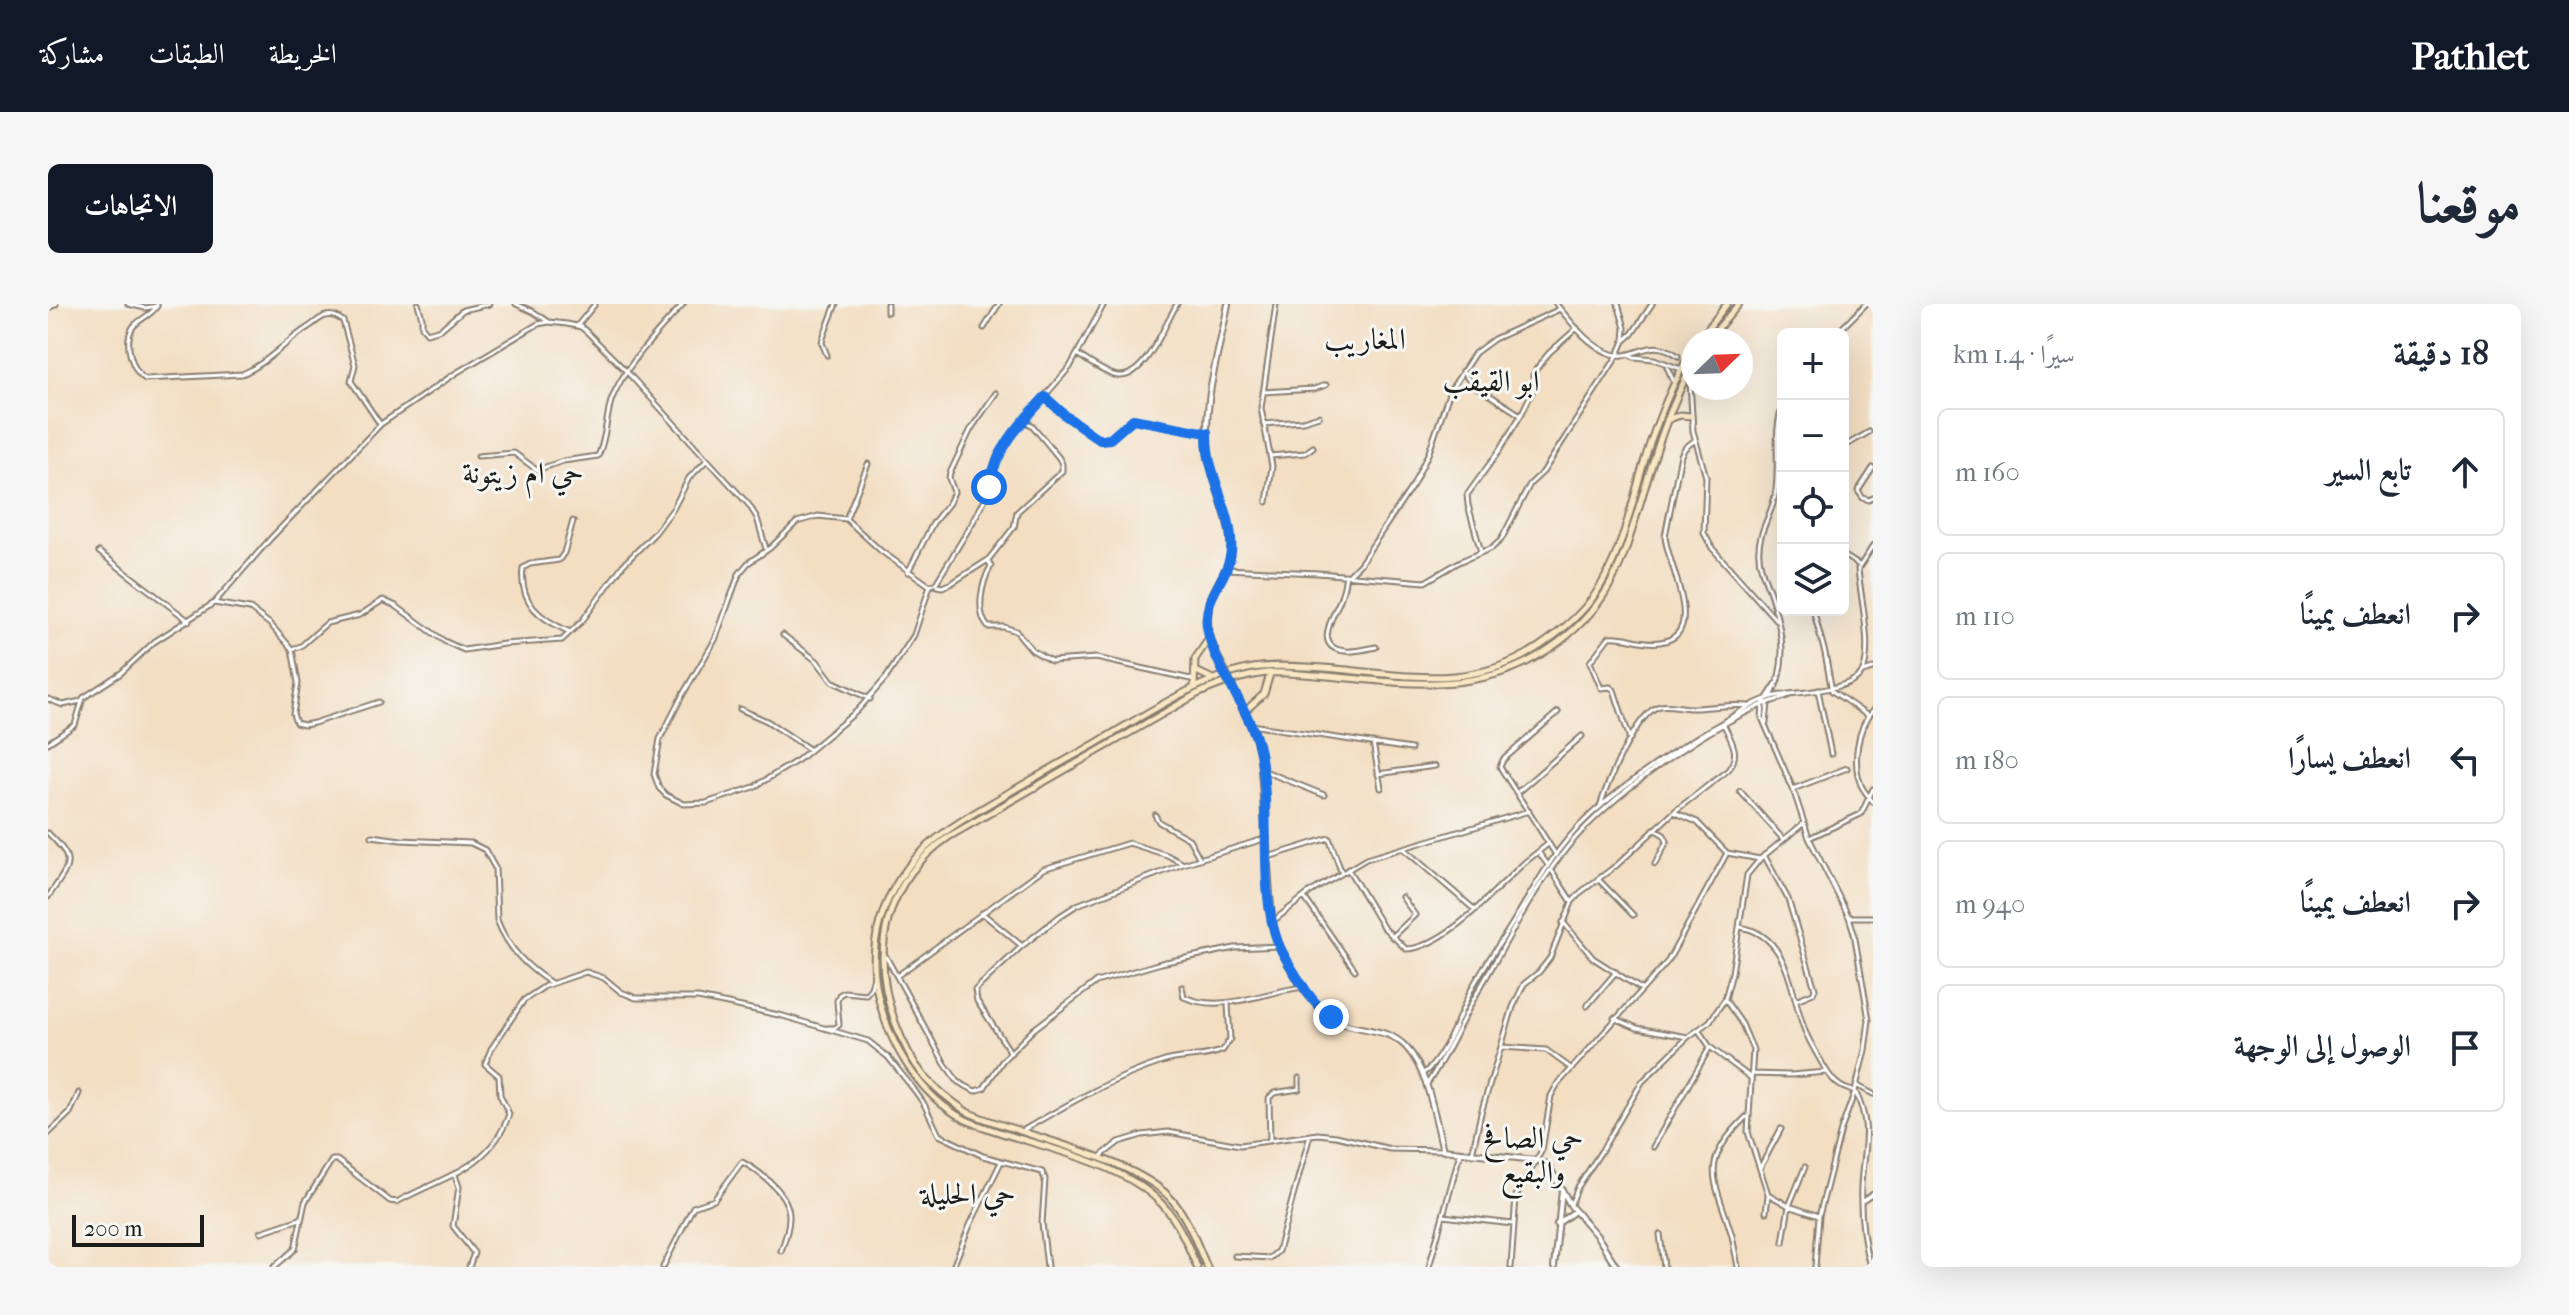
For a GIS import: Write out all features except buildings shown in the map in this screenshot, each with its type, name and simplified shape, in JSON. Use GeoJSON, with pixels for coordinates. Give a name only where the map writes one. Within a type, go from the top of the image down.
{"type":"FeatureCollection","features":[{"type":"Feature","properties":{"kind":"main road"},"geometry":{"type":"LineString","coordinates":[[1708,328],[1727,304]]}},
{"type":"Feature","properties":{"kind":"main road"},"geometry":{"type":"LineString","coordinates":[[1718,328],[1739,304]]}},
{"type":"Feature","properties":{"kind":"main road"},"geometry":{"type":"LineString","coordinates":[[1197,1267],[1168,1211],[1138,1184],[1113,1170],[985,1128],[953,1114],[914,1075],[895,1041],[878,994],[874,972],[875,949],[884,908],[897,882],[935,838],[1034,777],[1194,688],[1229,673],[1273,665],[1424,678],[1455,677],[1502,665],[1537,649],[1581,612],[1603,583],[1625,531],[1646,457],[1681,369]]}},
{"type":"Feature","properties":{"kind":"main road"},"geometry":{"type":"LineString","coordinates":[[1207,1267],[1179,1209],[1165,1192],[1132,1171],[967,1112],[925,1077],[906,1048],[889,1005],[883,979],[885,927],[894,901],[907,880],[937,845],[1221,683],[1271,673],[1448,684],[1496,676],[1542,654],[1585,619],[1613,579],[1634,526],[1672,405],[1681,387]]}},
{"type":"Feature","properties":{"kind":"main road"},"geometry":{"type":"LineString","coordinates":[[1672,405],[1680,415]]}},
{"type":"Feature","properties":{"kind":"main road"},"geometry":{"type":"LineString","coordinates":[[1667,420],[1680,415],[1691,416]]}},
{"type":"Feature","properties":{"kind":"main road"},"geometry":{"type":"LineString","coordinates":[[1194,688],[1197,654],[1210,637]]}},
{"type":"Feature","properties":{"kind":"main road"},"geometry":{"type":"LineString","coordinates":[[1196,671],[1213,679]]}},
{"type":"Feature","properties":{"kind":"main road"},"geometry":{"type":"LineString","coordinates":[[1245,711],[1260,699],[1271,673]]}},
{"type":"Feature","properties":{"kind":"main road"},"geometry":{"type":"LineString","coordinates":[[1254,675],[1266,686]]}},
{"type":"Feature","properties":{"kind":"main road"},"geometry":{"type":"LineString","coordinates":[[1191,1254],[1200,1252]]}},
{"type":"Feature","properties":{"kind":"street"},"geometry":{"type":"LineString","coordinates":[[48,308],[56,304]]}},
{"type":"Feature","properties":{"kind":"street"},"geometry":{"type":"LineString","coordinates":[[128,304],[145,308],[157,305]]}},
{"type":"Feature","properties":{"kind":"street"},"geometry":{"type":"LineString","coordinates":[[418,304],[422,327],[427,333],[441,329],[463,310],[489,304]]}},
{"type":"Feature","properties":{"kind":"street"},"geometry":{"type":"LineString","coordinates":[[516,304],[549,322]]}},
{"type":"Feature","properties":{"kind":"street"},"geometry":{"type":"LineString","coordinates":[[577,326],[595,304]]}},
{"type":"Feature","properties":{"kind":"street"},"geometry":{"type":"LineString","coordinates":[[478,456],[514,453],[537,470],[563,461],[598,456],[613,397],[627,372],[683,304]]}},
{"type":"Feature","properties":{"kind":"street"},"geometry":{"type":"LineString","coordinates":[[827,355],[823,338],[836,304]]}},
{"type":"Feature","properties":{"kind":"street"},"geometry":{"type":"LineString","coordinates":[[887,304],[887,312]]}},
{"type":"Feature","properties":{"kind":"street"},"geometry":{"type":"LineString","coordinates":[[984,328],[999,304]]}},
{"type":"Feature","properties":{"kind":"street"},"geometry":{"type":"LineString","coordinates":[[1023,421],[1033,427],[1059,458],[1063,469],[1017,512],[1014,527],[988,560],[943,587],[932,586],[908,572],[846,519],[818,516],[803,520],[748,563],[735,582],[715,640],[660,739],[655,780],[661,791],[691,805],[754,787],[787,768],[870,699],[911,641],[932,586],[963,540],[984,501],[997,457],[1023,421],[1078,355],[1104,304]]}},
{"type":"Feature","properties":{"kind":"street"},"geometry":{"type":"LineString","coordinates":[[1078,355],[1114,375],[1132,373],[1145,362],[1177,304]]}},
{"type":"Feature","properties":{"kind":"street"},"geometry":{"type":"LineString","coordinates":[[1228,304],[1208,400],[1207,433],[1211,468],[1228,519],[1231,549],[1209,604],[1207,621],[1210,637],[1259,748],[1272,922],[1279,946],[1304,987],[1326,1014],[1354,1027],[1385,1033],[1412,1055],[1422,1074],[1443,1150]]}},
{"type":"Feature","properties":{"kind":"street"},"geometry":{"type":"LineString","coordinates":[[1267,502],[1271,477],[1263,424],[1263,392],[1276,304]]}},
{"type":"Feature","properties":{"kind":"street"},"geometry":{"type":"LineString","coordinates":[[1556,304],[1577,328],[1599,346],[1618,355],[1659,346],[1678,356]]}},
{"type":"Feature","properties":{"kind":"street"},"geometry":{"type":"LineString","coordinates":[[1225,569],[1425,582],[1492,548],[1501,540],[1530,484],[1543,472],[1618,355],[1624,341],[1625,323],[1618,304]]}},
{"type":"Feature","properties":{"kind":"street"},"geometry":{"type":"LineString","coordinates":[[1624,341],[1652,304]]}},
{"type":"Feature","properties":{"kind":"street"},"geometry":{"type":"LineString","coordinates":[[1842,328],[1866,304]]}},
{"type":"Feature","properties":{"kind":"street"},"geometry":{"type":"LineString","coordinates":[[157,305],[154,313],[135,325],[130,339],[133,366],[145,379],[242,374],[321,318],[328,315],[339,317],[343,321],[355,365],[351,381],[381,424]]}},
{"type":"Feature","properties":{"kind":"street"},"geometry":{"type":"LineString","coordinates":[[1376,647],[1341,650],[1327,637],[1328,624],[1348,575],[1360,564],[1413,485],[1429,452],[1450,391],[1475,353],[1494,339],[1560,309]]}},
{"type":"Feature","properties":{"kind":"street"},"geometry":{"type":"LineString","coordinates":[[48,743],[75,725],[81,701],[86,695],[121,673],[154,642],[214,603],[270,539],[381,424],[532,326],[549,322],[577,326],[587,332],[754,513],[767,550]]}},
{"type":"Feature","properties":{"kind":"street"},"geometry":{"type":"LineString","coordinates":[[1481,552],[1467,495],[1521,415],[1533,390],[1533,375],[1537,368],[1577,328]]}},
{"type":"Feature","properties":{"kind":"street"},"geometry":{"type":"LineString","coordinates":[[1627,354],[1654,359],[1681,369]]}},
{"type":"Feature","properties":{"kind":"street"},"geometry":{"type":"LineString","coordinates":[[1665,364],[1674,382]]}},
{"type":"Feature","properties":{"kind":"street"},"geometry":{"type":"LineString","coordinates":[[1462,371],[1472,384],[1521,415]]}},
{"type":"Feature","properties":{"kind":"street"},"geometry":{"type":"LineString","coordinates":[[1263,392],[1314,389],[1326,385]]}},
{"type":"Feature","properties":{"kind":"street"},"geometry":{"type":"LineString","coordinates":[[908,572],[936,517],[954,492],[949,475],[971,429],[996,393]]}},
{"type":"Feature","properties":{"kind":"street"},"geometry":{"type":"LineString","coordinates":[[1045,397],[1100,440],[1110,439],[1133,419],[1207,433]]}},
{"type":"Feature","properties":{"kind":"street"},"geometry":{"type":"LineString","coordinates":[[1691,400],[1695,440],[1706,477],[1704,528],[1707,541],[1778,623]]}},
{"type":"Feature","properties":{"kind":"street"},"geometry":{"type":"LineString","coordinates":[[1263,424],[1303,421],[1319,416]]}},
{"type":"Feature","properties":{"kind":"street"},"geometry":{"type":"LineString","coordinates":[[1849,444],[1869,432]]}},
{"type":"Feature","properties":{"kind":"street"},"geometry":{"type":"LineString","coordinates":[[1630,739],[1614,690],[1601,688],[1590,662],[1609,637],[1662,642],[1673,638],[1680,629],[1683,613],[1681,591],[1665,536],[1681,455],[1695,440]]}},
{"type":"Feature","properties":{"kind":"street"},"geometry":{"type":"LineString","coordinates":[[1765,702],[1771,697],[1778,681],[1784,655],[1760,564],[1759,549],[1775,492],[1777,445]]}},
{"type":"Feature","properties":{"kind":"street"},"geometry":{"type":"LineString","coordinates":[[1270,456],[1305,453],[1313,447]]}},
{"type":"Feature","properties":{"kind":"street"},"geometry":{"type":"LineString","coordinates":[[292,649],[301,646],[327,623],[360,615],[383,600],[444,641],[464,650],[558,641],[587,615],[623,565],[660,526],[689,478],[707,460]]}},
{"type":"Feature","properties":{"kind":"street"},"geometry":{"type":"LineString","coordinates":[[846,519],[868,464]]}},
{"type":"Feature","properties":{"kind":"street"},"geometry":{"type":"LineString","coordinates":[[1873,468],[1858,491],[1863,498],[1873,498]]}},
{"type":"Feature","properties":{"kind":"street"},"geometry":{"type":"LineString","coordinates":[[570,632],[554,626],[529,604],[523,589],[522,572],[530,564],[559,560],[573,521]]}},
{"type":"Feature","properties":{"kind":"street"},"geometry":{"type":"LineString","coordinates":[[1863,672],[1867,647],[1859,565],[1873,546]]}},
{"type":"Feature","properties":{"kind":"street"},"geometry":{"type":"LineString","coordinates":[[99,552],[189,621]]}},
{"type":"Feature","properties":{"kind":"street"},"geometry":{"type":"LineString","coordinates":[[1849,559],[1859,565]]}},
{"type":"Feature","properties":{"kind":"street"},"geometry":{"type":"LineString","coordinates":[[988,560],[991,566],[984,585],[981,614],[983,622],[990,628],[1004,627],[1016,631],[1032,650],[1051,661],[1096,658],[1195,680]]}},
{"type":"Feature","properties":{"kind":"street"},"geometry":{"type":"LineString","coordinates":[[214,603],[250,609],[270,624],[292,649],[298,683],[294,717],[300,725],[355,712],[379,702]]}},
{"type":"Feature","properties":{"kind":"street"},"geometry":{"type":"LineString","coordinates":[[1815,616],[1830,687],[1836,696],[1868,716]]}},
{"type":"Feature","properties":{"kind":"street"},"geometry":{"type":"LineString","coordinates":[[783,635],[817,661],[832,681],[870,699]]}},
{"type":"Feature","properties":{"kind":"street"},"geometry":{"type":"LineString","coordinates":[[1771,697],[1830,687],[1851,681],[1873,669]]}},
{"type":"Feature","properties":{"kind":"street"},"geometry":{"type":"LineString","coordinates":[[1778,681],[1761,714],[1793,789],[1809,838],[1849,917],[1869,1020],[1855,1091],[1841,1130],[1819,1216],[1815,1267]]}},
{"type":"Feature","properties":{"kind":"street"},"geometry":{"type":"LineString","coordinates":[[1818,690],[1831,754]]}},
{"type":"Feature","properties":{"kind":"street"},"geometry":{"type":"LineString","coordinates":[[1422,1074],[1436,1061],[1477,980],[1547,865],[1600,807],[1672,753],[1753,707],[1794,693]]}},
{"type":"Feature","properties":{"kind":"street"},"geometry":{"type":"LineString","coordinates":[[48,699],[63,705],[81,701]]}},
{"type":"Feature","properties":{"kind":"street"},"geometry":{"type":"LineString","coordinates":[[1600,807],[1630,739],[1643,720],[1660,706],[1753,707]]}},
{"type":"Feature","properties":{"kind":"street"},"geometry":{"type":"LineString","coordinates":[[740,709],[767,721],[810,750]]}},
{"type":"Feature","properties":{"kind":"street"},"geometry":{"type":"LineString","coordinates":[[1873,710],[1860,734],[1858,760],[1861,783],[1873,802]]}},
{"type":"Feature","properties":{"kind":"street"},"geometry":{"type":"LineString","coordinates":[[1558,712],[1501,764],[1502,771],[1559,859]]}},
{"type":"Feature","properties":{"kind":"street"},"geometry":{"type":"LineString","coordinates":[[1472,1154],[1500,1047],[1522,987],[1548,963],[1572,902],[1733,763],[1735,749],[1723,724]]}},
{"type":"Feature","properties":{"kind":"street"},"geometry":{"type":"LineString","coordinates":[[1426,1087],[1482,984],[1551,870],[1581,828],[1620,796],[1723,724]]}},
{"type":"Feature","properties":{"kind":"street"},"geometry":{"type":"LineString","coordinates":[[1251,725],[1411,749]]}},
{"type":"Feature","properties":{"kind":"street"},"geometry":{"type":"LineString","coordinates":[[1517,793],[1582,736]]}},
{"type":"Feature","properties":{"kind":"street"},"geometry":{"type":"LineString","coordinates":[[1373,743],[1381,788]]}},
{"type":"Feature","properties":{"kind":"street"},"geometry":{"type":"LineString","coordinates":[[1378,774],[1435,766]]}},
{"type":"Feature","properties":{"kind":"street"},"geometry":{"type":"LineString","coordinates":[[1793,789],[1847,768]]}},
{"type":"Feature","properties":{"kind":"street"},"geometry":{"type":"LineString","coordinates":[[1262,770],[1324,795]]}},
{"type":"Feature","properties":{"kind":"street"},"geometry":{"type":"LineString","coordinates":[[1809,838],[1859,815],[1873,789]]}},
{"type":"Feature","properties":{"kind":"street"},"geometry":{"type":"LineString","coordinates":[[1740,791],[1783,840]]}},
{"type":"Feature","properties":{"kind":"street"},"geometry":{"type":"LineString","coordinates":[[1272,922],[1304,897],[1366,859],[1529,811]]}},
{"type":"Feature","properties":{"kind":"street"},"geometry":{"type":"LineString","coordinates":[[1674,812],[1697,822],[1727,853],[1760,859]]}},
{"type":"Feature","properties":{"kind":"street"},"geometry":{"type":"LineString","coordinates":[[1155,815],[1159,822],[1189,839],[1200,859]]}},
{"type":"Feature","properties":{"kind":"street"},"geometry":{"type":"LineString","coordinates":[[1557,1224],[1573,1208],[1573,1195],[1642,1082],[1688,1037],[1710,1021],[1725,999],[1747,875],[1764,855],[1804,823]]}},
{"type":"Feature","properties":{"kind":"street"},"geometry":{"type":"LineString","coordinates":[[1654,829],[1667,841],[1655,864]]}},
{"type":"Feature","properties":{"kind":"street"},"geometry":{"type":"LineString","coordinates":[[48,833],[68,856],[61,878],[48,897]]}},
{"type":"Feature","properties":{"kind":"street"},"geometry":{"type":"LineString","coordinates":[[372,836],[471,843],[485,850],[495,868],[500,928],[521,960],[551,983]]}},
{"type":"Feature","properties":{"kind":"street"},"geometry":{"type":"LineString","coordinates":[[1011,1053],[977,1001],[975,990],[1022,946],[1077,905],[1183,864],[1267,838]]}},
{"type":"Feature","properties":{"kind":"street"},"geometry":{"type":"LineString","coordinates":[[1268,857],[1329,838],[1341,873]]}},
{"type":"Feature","properties":{"kind":"street"},"geometry":{"type":"LineString","coordinates":[[897,976],[1040,870],[1113,846],[1136,844],[1174,857],[1183,864]]}},
{"type":"Feature","properties":{"kind":"street"},"geometry":{"type":"LineString","coordinates":[[1348,869],[1392,937],[1402,947],[1414,949],[1458,926],[1548,844]]}},
{"type":"Feature","properties":{"kind":"street"},"geometry":{"type":"LineString","coordinates":[[1402,848],[1475,910]]}},
{"type":"Feature","properties":{"kind":"street"},"geometry":{"type":"LineString","coordinates":[[1539,853],[1572,902]]}},
{"type":"Feature","properties":{"kind":"street"},"geometry":{"type":"LineString","coordinates":[[1511,1267],[1516,1196],[1542,1150],[1551,1096],[1614,1018],[1677,949],[1712,876],[1727,853]]}},
{"type":"Feature","properties":{"kind":"street"},"geometry":{"type":"LineString","coordinates":[[1764,855],[1788,899],[1815,989],[1810,995],[1796,1000]]}},
{"type":"Feature","properties":{"kind":"street"},"geometry":{"type":"LineString","coordinates":[[1598,879],[1633,915]]}},
{"type":"Feature","properties":{"kind":"street"},"geometry":{"type":"LineString","coordinates":[[1304,897],[1355,970]]}},
{"type":"Feature","properties":{"kind":"street"},"geometry":{"type":"LineString","coordinates":[[1392,937],[1415,915],[1402,897]]}},
{"type":"Feature","properties":{"kind":"street"},"geometry":{"type":"LineString","coordinates":[[982,913],[1022,946]]}},
{"type":"Feature","properties":{"kind":"street"},"geometry":{"type":"LineString","coordinates":[[1849,917],[1873,917]]}},
{"type":"Feature","properties":{"kind":"street"},"geometry":{"type":"LineString","coordinates":[[1563,922],[1590,955],[1641,989]]}},
{"type":"Feature","properties":{"kind":"street"},"geometry":{"type":"LineString","coordinates":[[1740,927],[1759,932],[1774,945],[1788,974],[1805,1030],[1827,1072],[1844,1089],[1855,1091],[1869,1111]]}},
{"type":"Feature","properties":{"kind":"street"},"geometry":{"type":"LineString","coordinates":[[882,951],[954,1078],[972,1091],[981,1090],[1039,1024],[1096,982],[1161,963],[1235,948],[1279,946]]}},
{"type":"Feature","properties":{"kind":"street"},"geometry":{"type":"LineString","coordinates":[[274,1267],[295,1249],[308,1195],[322,1179],[332,1160],[337,1160],[394,1202],[455,1175],[482,1158],[509,1115],[500,1095],[499,1076],[485,1064],[491,1049],[524,1000],[534,991],[586,972],[604,978],[621,992],[636,998],[714,1001],[783,1016],[868,1041],[882,1050],[924,1104],[939,1135],[973,1152],[1001,1162],[1037,1169],[1043,1174],[1042,1223],[1047,1267]]}},
{"type":"Feature","properties":{"kind":"street"},"geometry":{"type":"LineString","coordinates":[[822,1028],[837,1027],[837,998],[844,992],[866,994],[871,988],[874,972]]}},
{"type":"Feature","properties":{"kind":"street"},"geometry":{"type":"LineString","coordinates":[[1587,1006],[1616,972]]}},
{"type":"Feature","properties":{"kind":"street"},"geometry":{"type":"LineString","coordinates":[[1182,987],[1183,995],[1189,999],[1208,1004],[1228,1004],[1304,987]]}},
{"type":"Feature","properties":{"kind":"street"},"geometry":{"type":"LineString","coordinates":[[1725,999],[1742,1024],[1753,1050],[1748,1132],[1768,1194],[1766,1212]]}},
{"type":"Feature","properties":{"kind":"street"},"geometry":{"type":"LineString","coordinates":[[1020,1132],[1082,1097],[1151,1066],[1223,1050],[1230,1039],[1228,1004]]}},
{"type":"Feature","properties":{"kind":"street"},"geometry":{"type":"LineString","coordinates":[[1614,1018],[1637,1028],[1688,1037]]}},
{"type":"Feature","properties":{"kind":"street"},"geometry":{"type":"LineString","coordinates":[[1699,1031],[1710,1047],[1751,1076],[1827,1072]]}},
{"type":"Feature","properties":{"kind":"street"},"geometry":{"type":"LineString","coordinates":[[1500,1047],[1546,1050],[1572,1069]]}},
{"type":"Feature","properties":{"kind":"street"},"geometry":{"type":"LineString","coordinates":[[1653,1147],[1710,1047]]}},
{"type":"Feature","properties":{"kind":"street"},"geometry":{"type":"LineString","coordinates":[[1270,1141],[1269,1098],[1274,1093],[1299,1089],[1299,1078]]}},
{"type":"Feature","properties":{"kind":"street"},"geometry":{"type":"LineString","coordinates":[[1856,1085],[1873,1094]]}},
{"type":"Feature","properties":{"kind":"street"},"geometry":{"type":"LineString","coordinates":[[48,1134],[70,1113],[79,1093]]}},
{"type":"Feature","properties":{"kind":"street"},"geometry":{"type":"LineString","coordinates":[[924,1104],[933,1097]]}},
{"type":"Feature","properties":{"kind":"street"},"geometry":{"type":"LineString","coordinates":[[1738,1267],[1713,1175],[1719,1151],[1730,1133],[1748,1116]]}},
{"type":"Feature","properties":{"kind":"street"},"geometry":{"type":"LineString","coordinates":[[1870,1267],[1863,1237],[1861,1182],[1872,1123]]}},
{"type":"Feature","properties":{"kind":"street"},"geometry":{"type":"LineString","coordinates":[[1760,1169],[1781,1129]]}},
{"type":"Feature","properties":{"kind":"street"},"geometry":{"type":"LineString","coordinates":[[1099,1159],[1107,1149],[1119,1142],[1156,1133],[1175,1133],[1240,1145],[1310,1135],[1336,1136],[1390,1149],[1443,1150],[1536,1160],[1551,1170],[1573,1208],[1597,1236],[1617,1267]]}},
{"type":"Feature","properties":{"kind":"street"},"geometry":{"type":"LineString","coordinates":[[1235,1256],[1270,1258],[1278,1251],[1310,1135]]}},
{"type":"Feature","properties":{"kind":"street"},"geometry":{"type":"LineString","coordinates":[[1429,1267],[1460,1153]]}},
{"type":"Feature","properties":{"kind":"street"},"geometry":{"type":"LineString","coordinates":[[663,1267],[693,1207],[714,1200],[742,1162],[770,1182],[787,1201],[787,1234],[781,1251]]}},
{"type":"Feature","properties":{"kind":"street"},"geometry":{"type":"LineString","coordinates":[[953,1267],[1001,1162]]}},
{"type":"Feature","properties":{"kind":"street"},"geometry":{"type":"LineString","coordinates":[[1783,1242],[1789,1206],[1805,1167]]}},
{"type":"Feature","properties":{"kind":"street"},"geometry":{"type":"LineString","coordinates":[[455,1175],[459,1187],[453,1226],[474,1254],[469,1267]]}},
{"type":"Feature","properties":{"kind":"street"},"geometry":{"type":"LineString","coordinates":[[1554,1267],[1562,1189]]}},
{"type":"Feature","properties":{"kind":"street"},"geometry":{"type":"LineString","coordinates":[[1768,1194],[1789,1206],[1819,1216]]}},
{"type":"Feature","properties":{"kind":"street"},"geometry":{"type":"LineString","coordinates":[[1861,1202],[1873,1194]]}},
{"type":"Feature","properties":{"kind":"street"},"geometry":{"type":"LineString","coordinates":[[1443,1216],[1513,1224]]}},
{"type":"Feature","properties":{"kind":"street"},"geometry":{"type":"LineString","coordinates":[[261,1232],[300,1219]]}},
{"type":"Feature","properties":{"kind":"street"},"geometry":{"type":"LineString","coordinates":[[1660,1234],[1664,1267]]}},
{"type":"Feature","properties":{"kind":"tunnel"},"geometry":{"type":"LineString","coordinates":[[1678,356],[1681,362]]}},
{"type":"Feature","properties":{"kind":"district","name":"المغاريب"},"geometry":{"type":"Point","coordinates":[1365,339]}},
{"type":"Feature","properties":{"kind":"district","name":"ابو القيقب"},"geometry":{"type":"Point","coordinates":[1491,381]}},
{"type":"Feature","properties":{"kind":"district","name":"حي ام زيتونة"},"geometry":{"type":"Point","coordinates":[523,473]}},
{"type":"Feature","properties":{"kind":"district","name":"حي الصافح والبقيع"},"geometry":{"type":"Point","coordinates":[1533,1155]}},
{"type":"Feature","properties":{"kind":"district","name":"حي الحليلة"},"geometry":{"type":"Point","coordinates":[968,1194]}},
{"type":"Feature","properties":{"kind":"route"},"geometry":{"type":"LineString","coordinates":[[989,487],[997,457],[1013,433],[1045,397],[1100,440],[1110,439],[1133,419],[1207,433],[1211,468],[1228,519],[1231,549],[1209,604],[1208,631],[1259,748],[1265,799],[1268,887],[1272,922],[1279,946],[1304,987],[1331,1017]]}}]}
